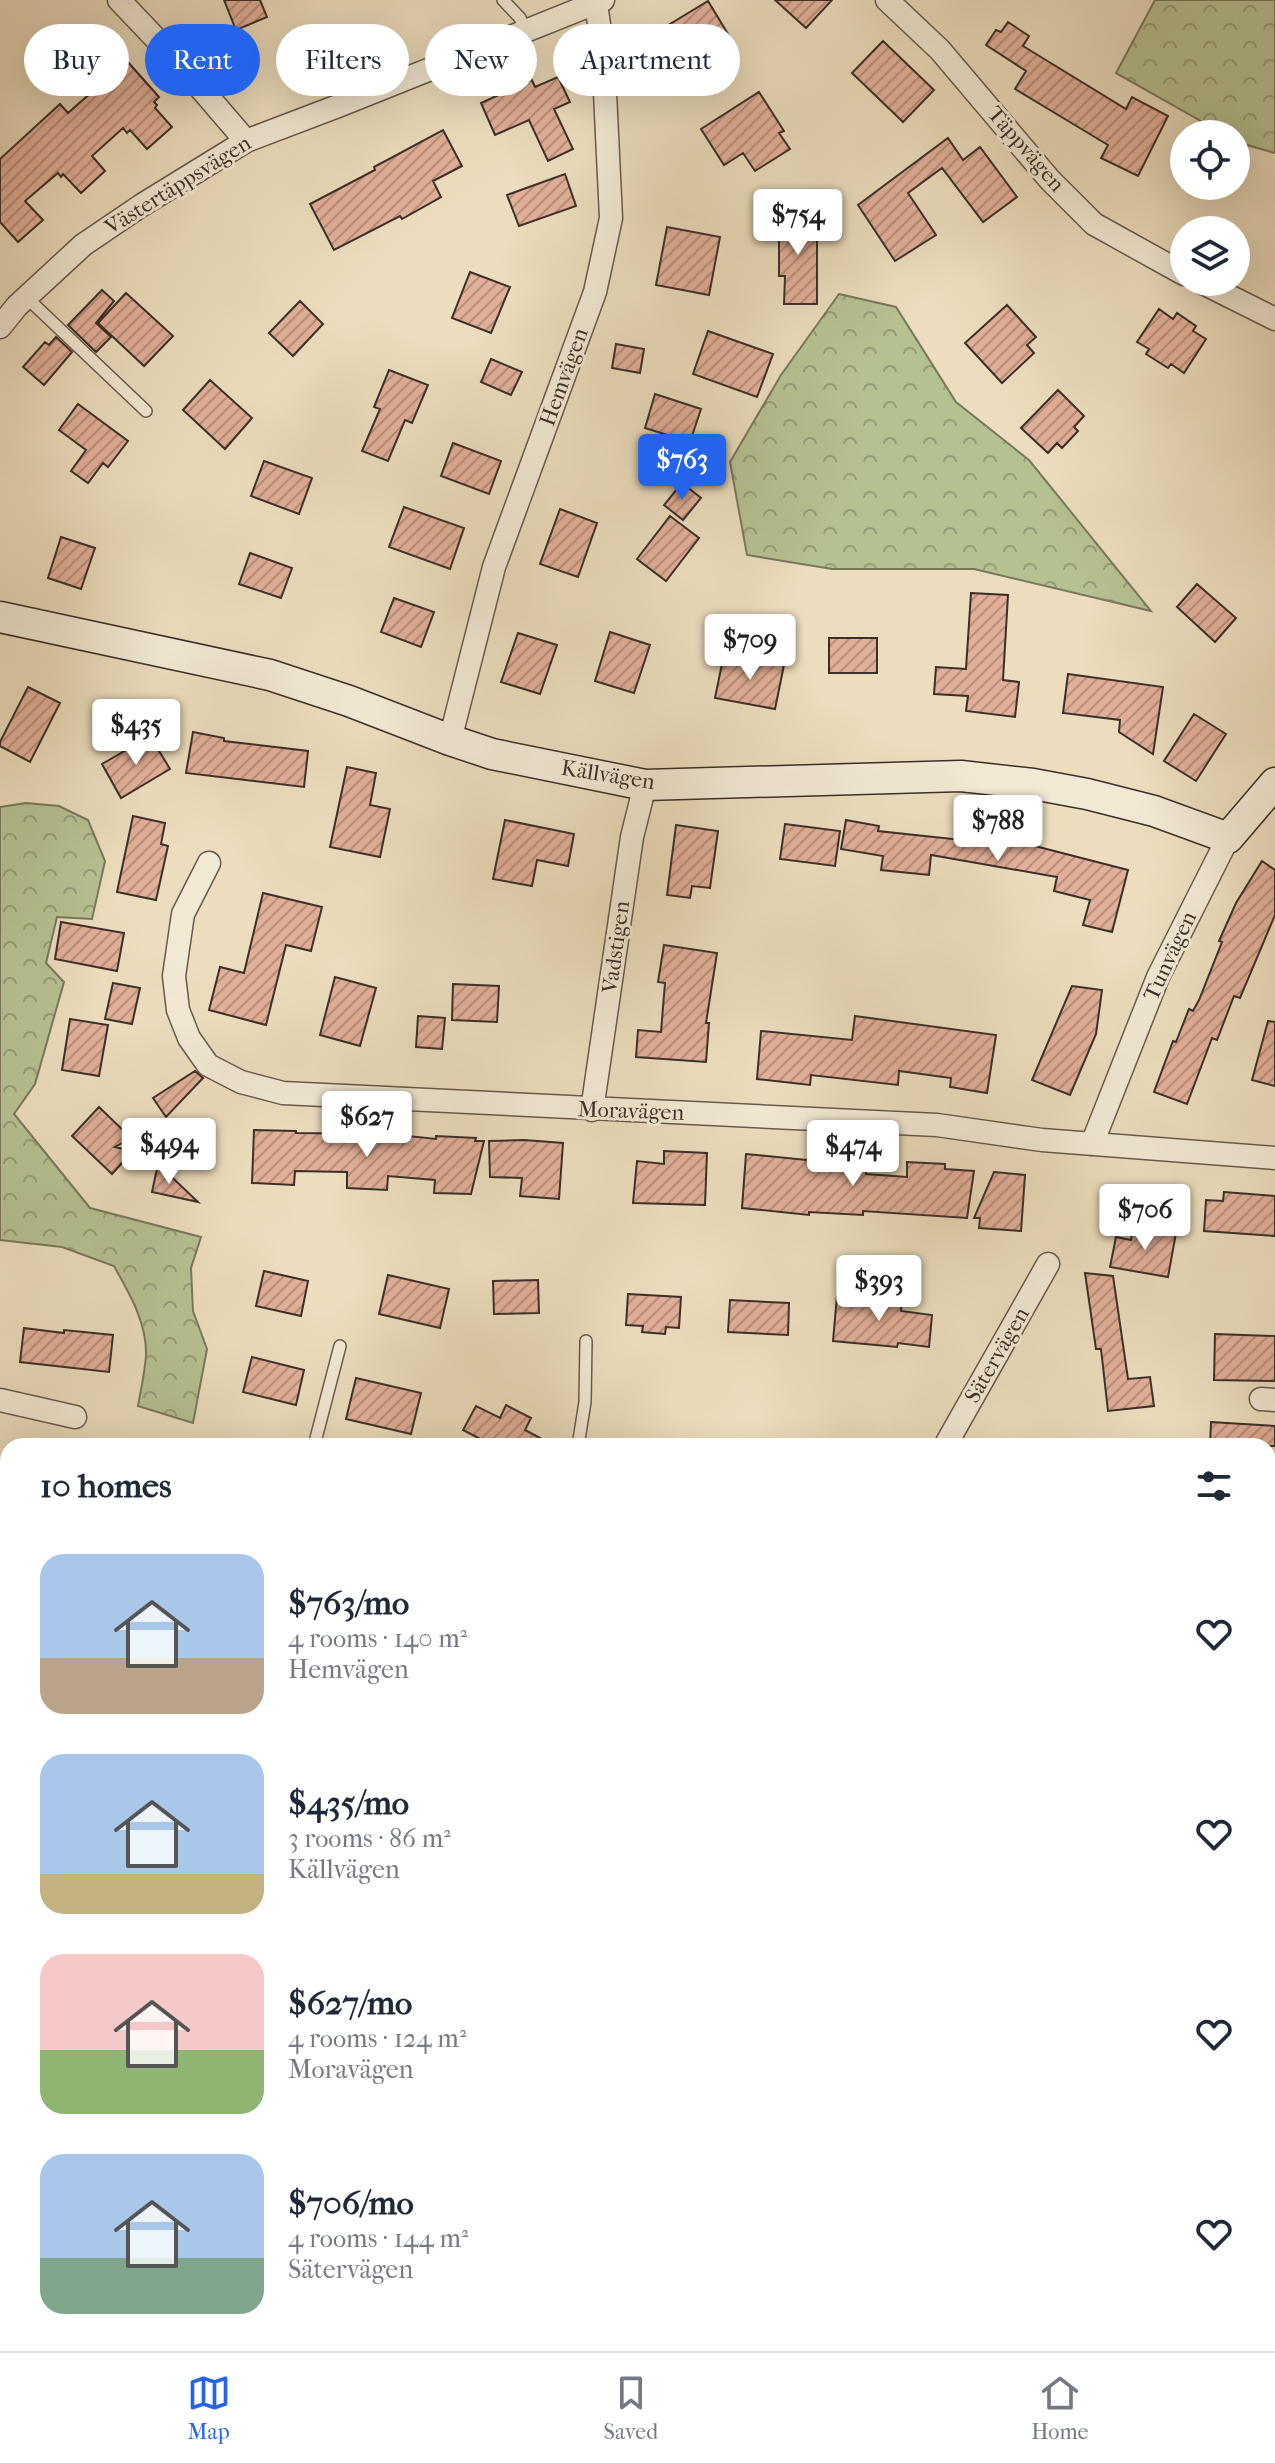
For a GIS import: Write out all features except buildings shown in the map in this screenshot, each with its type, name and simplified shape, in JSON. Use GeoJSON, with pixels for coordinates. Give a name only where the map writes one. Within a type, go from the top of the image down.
{"type":"FeatureCollection","features":[{"type":"Feature","properties":{"kind":"street"},"geometry":{"type":"LineString","coordinates":[[119,0],[170,53],[246,141]]}},
{"type":"Feature","properties":{"kind":"street","name":"Täppvägen"},"geometry":{"type":"LineString","coordinates":[[887,0],[940,50],[1050,180],[1094,224],[1170,266]]}},
{"type":"Feature","properties":{"kind":"street","name":"Västertäppsvägen"},"geometry":{"type":"LineString","coordinates":[[537,26],[600,2]]}},
{"type":"Feature","properties":{"kind":"street","name":"Hemvägen"},"geometry":{"type":"LineString","coordinates":[[450,740],[494,567],[595,292],[611,218],[600,2]]}},
{"type":"Feature","properties":{"kind":"street","name":"Västertäppsvägen"},"geometry":{"type":"LineString","coordinates":[[0,327],[26,297],[83,245],[246,141],[425,71]]}},
{"type":"Feature","properties":{"kind":"street"},"geometry":{"type":"LineString","coordinates":[[1229,296],[1275,319]]}},
{"type":"Feature","properties":{"kind":"street","name":"Källvägen"},"geometry":{"type":"LineString","coordinates":[[0,617],[270,675],[492,754],[645,785],[961,776],[1087,794],[1154,811],[1228,838]]}},
{"type":"Feature","properties":{"kind":"street","name":"Tunvägen"},"geometry":{"type":"LineString","coordinates":[[1092,1144],[1158,977],[1228,838],[1275,783]]}},
{"type":"Feature","properties":{"kind":"street","name":"Vadstigen"},"geometry":{"type":"LineString","coordinates":[[592,1110],[632,837],[645,785]]}},
{"type":"Feature","properties":{"kind":"street","name":"Moravägen"},"geometry":{"type":"LineString","coordinates":[[209,863],[183,914],[174,976],[178,1010],[189,1038],[208,1065],[241,1082],[283,1093],[937,1125],[1042,1140],[1275,1158]]}},
{"type":"Feature","properties":{"kind":"street","name":"Sätervägen"},"geometry":{"type":"LineString","coordinates":[[950,1438],[1048,1264]]}},
{"type":"Feature","properties":{"kind":"street"},"geometry":{"type":"LineString","coordinates":[[0,1400],[75,1417]]}},
{"type":"Feature","properties":{"kind":"lane"},"geometry":{"type":"LineString","coordinates":[[503,0],[522,24]]}},
{"type":"Feature","properties":{"kind":"lane"},"geometry":{"type":"LineString","coordinates":[[26,297],[146,411]]}},
{"type":"Feature","properties":{"kind":"lane"},"geometry":{"type":"LineString","coordinates":[[579,1438],[585,1402],[586,1341]]}},
{"type":"Feature","properties":{"kind":"lane"},"geometry":{"type":"LineString","coordinates":[[316,1438],[340,1346]]}},
{"type":"Feature","properties":{"kind":"green space"},"geometry":{"type":"Polygon","coordinates":[[[1155,0],[1275,0],[1275,153],[1250,146],[1250,120],[1199,120],[1116,73],[1155,0]]]}},
{"type":"Feature","properties":{"kind":"green space"},"geometry":{"type":"Polygon","coordinates":[[[839,294],[896,307],[956,402],[1029,460],[1151,611],[974,569],[832,569],[747,555],[730,462],[781,375],[839,294]]]}},
{"type":"Feature","properties":{"kind":"green space"},"geometry":{"type":"Polygon","coordinates":[[[26,803],[59,806],[88,820],[105,861],[92,919],[57,917],[46,963],[64,982],[35,1084],[14,1114],[90,1208],[201,1237],[191,1268],[193,1311],[207,1349],[193,1423],[138,1406],[146,1355],[144,1331],[114,1266],[62,1247],[0,1240],[0,807],[26,803]]]}}]}
